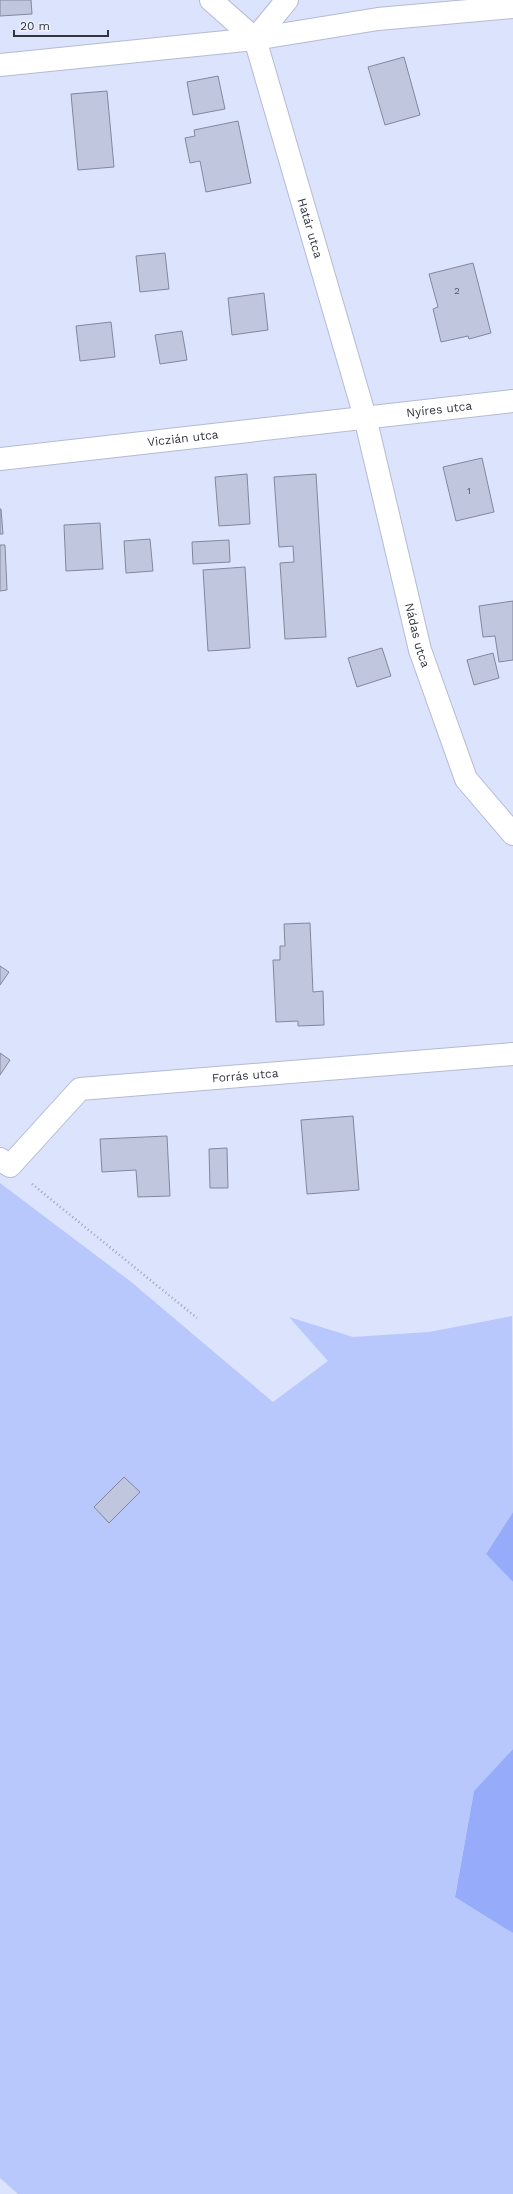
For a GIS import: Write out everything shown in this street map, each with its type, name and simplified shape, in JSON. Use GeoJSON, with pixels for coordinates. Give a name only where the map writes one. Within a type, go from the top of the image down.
{"type":"FeatureCollection","features":[{"type":"Feature","properties":{"kind":"street"},"geometry":{"type":"LineString","coordinates":[[211,0],[255,39]]}},
{"type":"Feature","properties":{"kind":"street"},"geometry":{"type":"LineString","coordinates":[[255,39],[288,0]]}},
{"type":"Feature","properties":{"kind":"street"},"geometry":{"type":"LineString","coordinates":[[0,65],[255,39],[378,19],[513,7]]}},
{"type":"Feature","properties":{"kind":"street","name":"Határ utca"},"geometry":{"type":"LineString","coordinates":[[255,39],[365,417]]}},
{"type":"Feature","properties":{"kind":"street","name":"Nyíres utca"},"geometry":{"type":"LineString","coordinates":[[365,417],[513,401]]}},
{"type":"Feature","properties":{"kind":"street","name":"Viczián utca"},"geometry":{"type":"LineString","coordinates":[[0,459],[365,417]]}},
{"type":"Feature","properties":{"kind":"street","name":"Nádas utca"},"geometry":{"type":"LineString","coordinates":[[365,417],[420,650],[466,779],[513,834]]}},
{"type":"Feature","properties":{"kind":"street","name":"Forrás utca"},"geometry":{"type":"LineString","coordinates":[[5,1162],[80,1089],[513,1054]]}},
{"type":"Feature","properties":{"kind":"path"},"geometry":{"type":"LineString","coordinates":[[5,1162],[197,1318]]}},
{"type":"Feature","properties":{"kind":"shaded area"},"geometry":{"type":"Polygon","coordinates":[[[0,1183],[130,1281],[273,1402],[328,1361],[289,1317],[353,1337],[429,1332],[512,1316],[513,1512],[486,1554],[513,1582],[513,1749],[474,1791],[455,1896],[513,1933],[513,2194],[18,2194],[0,2178],[0,1183]]]}},
{"type":"Feature","properties":{"kind":"shaded area"},"geometry":{"type":"Polygon","coordinates":[[[513,1512],[513,1582],[486,1554],[513,1512]]]}},
{"type":"Feature","properties":{"kind":"shaded area"},"geometry":{"type":"Polygon","coordinates":[[[513,1749],[513,1933],[455,1897],[474,1791],[513,1749]]]}},
{"type":"Feature","properties":{"kind":"building"},"geometry":{"type":"Polygon","coordinates":[[[0,0],[31,0],[32,14],[0,16],[0,0]]]}},
{"type":"Feature","properties":{"kind":"building"},"geometry":{"type":"Polygon","coordinates":[[[404,57],[420,115],[385,125],[368,67],[404,57]]]}},
{"type":"Feature","properties":{"kind":"building"},"geometry":{"type":"Polygon","coordinates":[[[218,76],[225,109],[193,115],[187,82],[218,76]]]}},
{"type":"Feature","properties":{"kind":"building"},"geometry":{"type":"Polygon","coordinates":[[[107,91],[114,167],[78,170],[71,94],[107,91]]]}},
{"type":"Feature","properties":{"kind":"building"},"geometry":{"type":"Polygon","coordinates":[[[238,121],[251,183],[206,192],[200,161],[190,163],[185,138],[195,136],[194,130],[238,121]]]}},
{"type":"Feature","properties":{"kind":"building"},"geometry":{"type":"Polygon","coordinates":[[[165,253],[169,289],[140,292],[136,256],[165,253]]]}},
{"type":"Feature","properties":{"kind":"building"},"geometry":{"type":"Polygon","coordinates":[[[473,263],[491,333],[469,339],[468,336],[441,342],[433,309],[438,307],[429,274],[473,263]]]}},
{"type":"Feature","properties":{"kind":"building"},"geometry":{"type":"Polygon","coordinates":[[[264,293],[268,330],[232,335],[228,298],[264,293]]]}},
{"type":"Feature","properties":{"kind":"building"},"geometry":{"type":"Polygon","coordinates":[[[111,322],[115,357],[80,361],[76,326],[111,322]]]}},
{"type":"Feature","properties":{"kind":"building"},"geometry":{"type":"Polygon","coordinates":[[[182,331],[187,360],[160,364],[155,335],[182,331]]]}},
{"type":"Feature","properties":{"kind":"building"},"geometry":{"type":"Polygon","coordinates":[[[482,458],[494,512],[456,521],[443,467],[482,458]]]}},
{"type":"Feature","properties":{"kind":"building"},"geometry":{"type":"Polygon","coordinates":[[[247,474],[250,524],[219,526],[215,477],[247,474]]]}},
{"type":"Feature","properties":{"kind":"building"},"geometry":{"type":"Polygon","coordinates":[[[316,474],[326,637],[285,639],[280,563],[294,562],[293,546],[279,547],[274,477],[316,474]]]}},
{"type":"Feature","properties":{"kind":"building"},"geometry":{"type":"Polygon","coordinates":[[[1,509],[3,534],[0,534],[1,509]]]}},
{"type":"Feature","properties":{"kind":"building"},"geometry":{"type":"Polygon","coordinates":[[[100,523],[103,569],[66,571],[64,525],[100,523]]]}},
{"type":"Feature","properties":{"kind":"building"},"geometry":{"type":"Polygon","coordinates":[[[150,539],[153,571],[126,573],[124,541],[150,539]]]}},
{"type":"Feature","properties":{"kind":"building"},"geometry":{"type":"Polygon","coordinates":[[[229,540],[230,562],[193,564],[192,542],[229,540]]]}},
{"type":"Feature","properties":{"kind":"building"},"geometry":{"type":"Polygon","coordinates":[[[0,545],[5,545],[7,590],[0,591],[0,545]]]}},
{"type":"Feature","properties":{"kind":"building"},"geometry":{"type":"Polygon","coordinates":[[[245,567],[250,648],[208,651],[203,570],[245,567]]]}},
{"type":"Feature","properties":{"kind":"building"},"geometry":{"type":"Polygon","coordinates":[[[513,601],[513,660],[499,662],[495,636],[483,637],[479,606],[513,601]]]}},
{"type":"Feature","properties":{"kind":"building"},"geometry":{"type":"Polygon","coordinates":[[[382,648],[391,676],[357,687],[348,658],[382,648]]]}},
{"type":"Feature","properties":{"kind":"building"},"geometry":{"type":"Polygon","coordinates":[[[493,653],[499,678],[474,685],[467,660],[493,653]]]}},
{"type":"Feature","properties":{"kind":"building"},"geometry":{"type":"Polygon","coordinates":[[[310,923],[313,992],[323,991],[324,1025],[298,1026],[298,1021],[276,1022],[273,960],[280,960],[280,946],[285,946],[284,924],[310,923]]]}},
{"type":"Feature","properties":{"kind":"building"},"geometry":{"type":"Polygon","coordinates":[[[0,966],[9,972],[0,985],[0,966]]]}},
{"type":"Feature","properties":{"kind":"building"},"geometry":{"type":"Polygon","coordinates":[[[0,1053],[10,1060],[0,1075],[0,1053]]]}},
{"type":"Feature","properties":{"kind":"building"},"geometry":{"type":"Polygon","coordinates":[[[353,1116],[359,1190],[307,1194],[301,1120],[353,1116]]]}},
{"type":"Feature","properties":{"kind":"building"},"geometry":{"type":"Polygon","coordinates":[[[167,1136],[170,1196],[138,1197],[136,1170],[102,1172],[100,1139],[167,1136]]]}},
{"type":"Feature","properties":{"kind":"building"},"geometry":{"type":"Polygon","coordinates":[[[227,1148],[228,1188],[210,1188],[209,1149],[227,1148]]]}},
{"type":"Feature","properties":{"kind":"building"},"geometry":{"type":"Polygon","coordinates":[[[124,1477],[140,1492],[109,1523],[94,1507],[124,1477]]]}}]}
